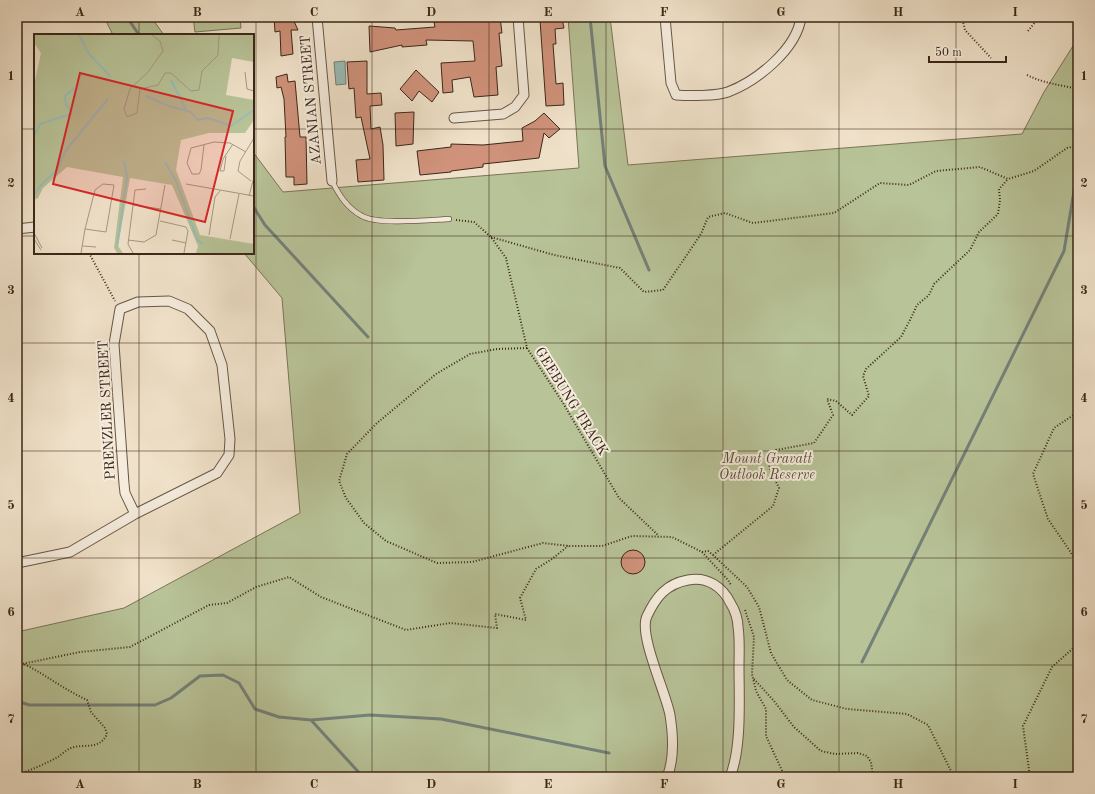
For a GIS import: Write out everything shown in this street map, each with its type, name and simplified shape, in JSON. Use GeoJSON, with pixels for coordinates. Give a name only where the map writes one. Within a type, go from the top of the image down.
{"type":"FeatureCollection","features":[{"type":"Feature","properties":{"kind":"street","name":"AZANIAN STREET"},"geometry":{"type":"LineString","coordinates":[[317,17],[332,181]]}},
{"type":"Feature","properties":{"kind":"street"},"geometry":{"type":"LineString","coordinates":[[454,118],[503,114],[515,107],[524,95],[518,17]]}},
{"type":"Feature","properties":{"kind":"street"},"geometry":{"type":"LineString","coordinates":[[666,17],[671,83],[676,95],[691,96],[727,92],[751,81],[774,63],[791,43],[800,24],[800,17]]}},
{"type":"Feature","properties":{"kind":"street"},"geometry":{"type":"LineString","coordinates":[[17,229],[34,227]]}},
{"type":"Feature","properties":{"kind":"street"},"geometry":{"type":"LineString","coordinates":[[17,563],[70,552],[135,514],[217,473],[229,455],[230,439],[222,365],[210,332],[188,309],[168,301],[138,302],[120,309]]}},
{"type":"Feature","properties":{"kind":"street","name":"PRENZLER STREET"},"geometry":{"type":"LineString","coordinates":[[120,309],[114,344],[124,484],[125,493],[135,514]]}},
{"type":"Feature","properties":{"kind":"street"},"geometry":{"type":"LineString","coordinates":[[667,777],[672,767],[670,714],[652,662],[646,633],[646,618],[655,600],[666,587],[687,580],[702,578],[719,587],[731,604],[738,626],[740,707],[736,754],[730,777]]}},
{"type":"Feature","properties":{"kind":"lane"},"geometry":{"type":"LineString","coordinates":[[332,181],[346,205],[362,217],[379,221],[449,219]]}},
{"type":"Feature","properties":{"kind":"path"},"geometry":{"type":"LineString","coordinates":[[962,17],[965,30],[991,58]]}},
{"type":"Feature","properties":{"kind":"path"},"geometry":{"type":"LineString","coordinates":[[1028,31],[1036,22],[1045,17]]}},
{"type":"Feature","properties":{"kind":"path"},"geometry":{"type":"LineString","coordinates":[[1054,17],[1062,20],[1072,17]]}},
{"type":"Feature","properties":{"kind":"path"},"geometry":{"type":"LineString","coordinates":[[1027,75],[1040,82],[1078,89]]}},
{"type":"Feature","properties":{"kind":"path"},"geometry":{"type":"LineString","coordinates":[[713,556],[773,506],[779,488],[769,467],[776,450],[814,443],[834,415],[827,399],[836,401],[852,415],[869,396],[863,376],[866,369],[901,337],[912,318],[917,305],[929,295],[934,284],[970,250],[979,232],[998,214],[1000,200],[999,189],[1008,179],[1034,171],[1067,148],[1078,146]]}},
{"type":"Feature","properties":{"kind":"path"},"geometry":{"type":"LineString","coordinates":[[491,236],[554,255],[620,268],[644,292],[663,290],[701,234],[708,217],[725,213],[753,223],[834,213],[880,183],[909,185],[936,171],[980,167],[1008,179]]}},
{"type":"Feature","properties":{"kind":"path","name":"GEEBUNG TRACK"},"geometry":{"type":"LineString","coordinates":[[449,219],[474,222],[491,236],[506,258],[527,348],[563,403],[619,498],[660,536],[632,536],[602,546],[569,546]]}},
{"type":"Feature","properties":{"kind":"path"},"geometry":{"type":"LineString","coordinates":[[89,254],[120,309]]}},
{"type":"Feature","properties":{"kind":"path"},"geometry":{"type":"LineString","coordinates":[[527,348],[497,349],[470,354],[436,374],[377,423],[347,454],[339,481],[346,498],[364,523],[386,541],[437,563],[472,562],[543,543],[569,546]]}},
{"type":"Feature","properties":{"kind":"path"},"geometry":{"type":"LineString","coordinates":[[1078,412],[1054,428],[1033,474],[1048,519],[1078,563]]}},
{"type":"Feature","properties":{"kind":"path"},"geometry":{"type":"LineString","coordinates":[[17,665],[80,652],[130,647],[209,605],[227,603],[256,587],[289,576],[320,597],[406,630],[450,623],[497,628],[495,614],[526,620],[520,598],[536,569],[569,546]]}},
{"type":"Feature","properties":{"kind":"path"},"geometry":{"type":"LineString","coordinates":[[702,552],[708,551],[747,587],[760,608],[771,653],[787,680],[812,700],[847,708],[907,714],[928,725],[954,777]]}},
{"type":"Feature","properties":{"kind":"path"},"geometry":{"type":"LineString","coordinates":[[1030,777],[1023,726],[1052,667],[1078,644]]}},
{"type":"Feature","properties":{"kind":"path"},"geometry":{"type":"LineString","coordinates":[[17,775],[37,767],[71,748],[101,743],[107,734],[105,728],[90,710],[87,700],[72,694],[39,672],[23,664]]}},
{"type":"Feature","properties":{"kind":"path"},"geometry":{"type":"LineString","coordinates":[[785,777],[766,736],[766,709],[756,691],[753,678],[774,701],[794,727],[821,751],[835,754],[858,753],[866,756],[870,762],[873,777]]}},
{"type":"Feature","properties":{"kind":"green space"},"geometry":{"type":"Polygon","coordinates":[[[104,17],[151,17],[163,34],[112,34],[104,17]]]}},
{"type":"Feature","properties":{"kind":"green space"},"geometry":{"type":"Polygon","coordinates":[[[193,17],[240,17],[241,28],[195,32],[193,17]]]}},
{"type":"Feature","properties":{"kind":"green space","name":"Mount Gravatt Outlook Reserve"},"geometry":{"type":"Polygon","coordinates":[[[568,17],[610,17],[628,165],[1022,134],[1044,92],[1078,38],[1078,777],[17,777],[17,632],[124,608],[300,513],[282,298],[245,254],[254,254],[254,153],[283,192],[579,168],[568,17]]]}},
{"type":"Feature","properties":{"kind":"water"},"geometry":{"type":"Polygon","coordinates":[[[345,61],[346,84],[336,85],[334,62],[345,61]]]}},
{"type":"Feature","properties":{"kind":"building"},"geometry":{"type":"Polygon","coordinates":[[[274,17],[292,17],[298,30],[291,30],[293,54],[281,56],[280,31],[275,32],[274,17]]]}},
{"type":"Feature","properties":{"kind":"building"},"geometry":{"type":"Polygon","coordinates":[[[500,17],[502,33],[499,33],[502,66],[496,67],[498,95],[474,97],[470,77],[452,80],[453,92],[443,93],[441,63],[475,61],[473,41],[426,40],[427,45],[402,47],[402,45],[370,52],[369,26],[395,28],[396,30],[435,27],[434,22],[472,19],[471,18],[500,17]]]}},
{"type":"Feature","properties":{"kind":"building"},"geometry":{"type":"Polygon","coordinates":[[[562,19],[564,28],[555,29],[556,44],[553,44],[556,84],[563,83],[564,105],[546,106],[540,20],[562,19]]]}},
{"type":"Feature","properties":{"kind":"building"},"geometry":{"type":"Polygon","coordinates":[[[367,61],[367,94],[381,93],[382,105],[370,106],[371,129],[380,127],[383,145],[384,180],[358,182],[356,160],[370,159],[361,117],[356,118],[354,88],[349,89],[347,62],[367,61]]]}},
{"type":"Feature","properties":{"kind":"building"},"geometry":{"type":"Polygon","coordinates":[[[416,70],[439,92],[432,102],[419,91],[412,101],[400,89],[416,70]]]}},
{"type":"Feature","properties":{"kind":"building"},"geometry":{"type":"Polygon","coordinates":[[[287,74],[288,82],[295,81],[300,137],[306,137],[307,184],[294,185],[294,177],[286,177],[284,99],[281,87],[277,88],[276,77],[287,74]]]}},
{"type":"Feature","properties":{"kind":"building"},"geometry":{"type":"Polygon","coordinates":[[[414,112],[413,144],[396,146],[395,113],[414,112]]]}},
{"type":"Feature","properties":{"kind":"building"},"geometry":{"type":"Polygon","coordinates":[[[544,113],[560,129],[549,138],[544,133],[539,158],[483,164],[483,167],[420,175],[417,151],[451,147],[451,144],[483,145],[523,141],[522,128],[535,121],[544,113]]]}},
{"type":"Feature","properties":{"kind":"building"},"geometry":{"type":"Polygon","coordinates":[[[633,550],[641,554],[645,562],[641,570],[633,574],[625,570],[621,562],[625,554],[633,550]]]}},
{"type":"Feature","properties":{"kind":"waterway"},"geometry":{"type":"LineString","coordinates":[[127,17],[138,34]]}},
{"type":"Feature","properties":{"kind":"waterway"},"geometry":{"type":"LineString","coordinates":[[590,17],[605,166],[649,270]]}},
{"type":"Feature","properties":{"kind":"waterway"},"geometry":{"type":"LineString","coordinates":[[862,662],[1064,251],[1078,167]]}},
{"type":"Feature","properties":{"kind":"waterway"},"geometry":{"type":"LineString","coordinates":[[254,208],[265,225],[368,337]]}},
{"type":"Feature","properties":{"kind":"waterway"},"geometry":{"type":"LineString","coordinates":[[17,701],[29,705],[155,705],[171,698],[200,676],[223,675],[239,683],[255,709],[279,717],[311,720],[370,715],[441,719],[609,753]]}},
{"type":"Feature","properties":{"kind":"waterway"},"geometry":{"type":"LineString","coordinates":[[311,720],[363,777]]}}]}
